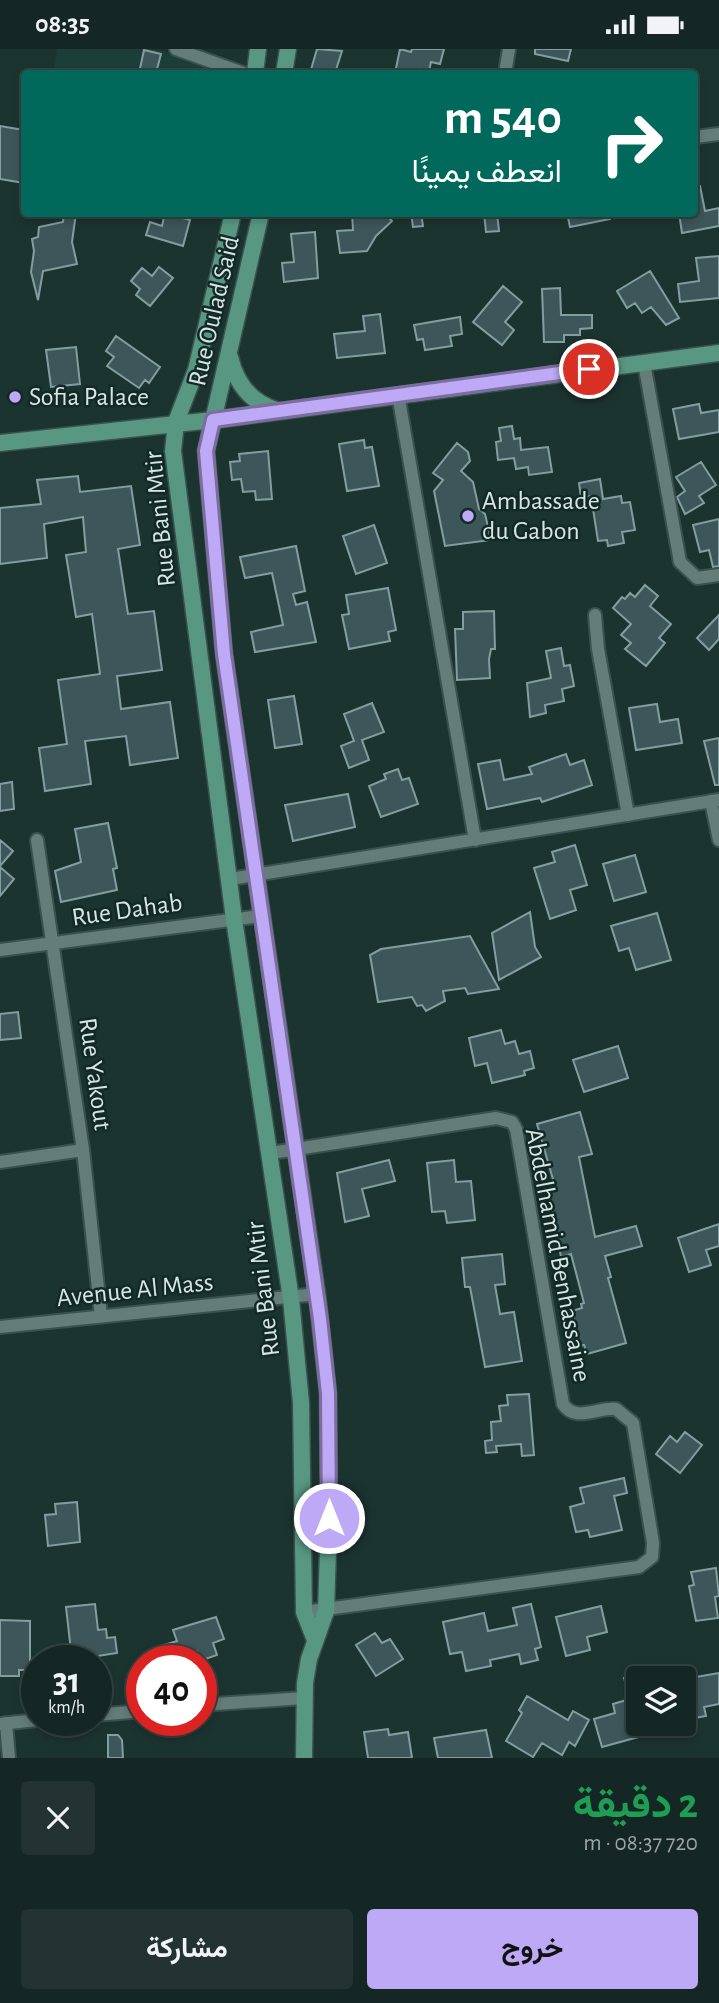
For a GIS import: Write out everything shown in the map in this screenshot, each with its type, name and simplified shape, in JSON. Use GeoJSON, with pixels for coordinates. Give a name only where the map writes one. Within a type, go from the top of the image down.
{"type":"FeatureCollection","features":[{"type":"Feature","properties":{"kind":"street"},"geometry":{"type":"LineString","coordinates":[[176,49],[235,70]]}},
{"type":"Feature","properties":{"kind":"street"},"geometry":{"type":"LineString","coordinates":[[255,70],[258,49]]}},
{"type":"Feature","properties":{"kind":"street"},"geometry":{"type":"LineString","coordinates":[[284,70],[288,49]]}},
{"type":"Feature","properties":{"kind":"street"},"geometry":{"type":"LineString","coordinates":[[506,70],[509,49]]}},
{"type":"Feature","properties":{"kind":"street"},"geometry":{"type":"LineString","coordinates":[[698,137],[719,134]]}},
{"type":"Feature","properties":{"kind":"street","name":"Rue Oulad Said"},"geometry":{"type":"LineString","coordinates":[[176,422],[196,370],[232,217]]}},
{"type":"Feature","properties":{"kind":"street","name":"Rue Oulad Said"},"geometry":{"type":"LineString","coordinates":[[213,420],[230,357],[260,217]]}},
{"type":"Feature","properties":{"kind":"street"},"geometry":{"type":"LineString","coordinates":[[0,443],[213,420],[719,353]]}},
{"type":"Feature","properties":{"kind":"street"},"geometry":{"type":"LineString","coordinates":[[230,357],[233,370],[246,391],[266,407],[278,410]]}},
{"type":"Feature","properties":{"kind":"street"},"geometry":{"type":"LineString","coordinates":[[644,362],[680,562],[697,578],[719,575]]}},
{"type":"Feature","properties":{"kind":"street"},"geometry":{"type":"LineString","coordinates":[[398,394],[475,840]]}},
{"type":"Feature","properties":{"kind":"street","name":"Rue Bani Mtir"},"geometry":{"type":"LineString","coordinates":[[213,420],[206,451],[224,654],[317,1294],[328,1393],[326,1611]]}},
{"type":"Feature","properties":{"kind":"street","name":"Rue Bani Mtir"},"geometry":{"type":"LineString","coordinates":[[176,422],[173,451],[234,919],[291,1299],[301,1403],[304,1612]]}},
{"type":"Feature","properties":{"kind":"street"},"geometry":{"type":"LineString","coordinates":[[595,615],[598,649],[628,815]]}},
{"type":"Feature","properties":{"kind":"street"},"geometry":{"type":"LineString","coordinates":[[230,879],[715,800],[719,840]]}},
{"type":"Feature","properties":{"kind":"street","name":"Rue Yakout"},"geometry":{"type":"LineString","coordinates":[[37,840],[83,1150],[101,1316]]}},
{"type":"Feature","properties":{"kind":"street","name":"Rue Dahab"},"geometry":{"type":"LineString","coordinates":[[0,950],[261,916]]}},
{"type":"Feature","properties":{"kind":"street","name":"Abdelhamid Benhassaine"},"geometry":{"type":"LineString","coordinates":[[271,1153],[496,1118],[512,1122],[516,1129],[563,1404],[569,1412],[577,1414],[616,1409],[633,1423],[654,1551],[648,1562],[639,1567],[304,1612]]}},
{"type":"Feature","properties":{"kind":"street"},"geometry":{"type":"LineString","coordinates":[[0,1162],[83,1150]]}},
{"type":"Feature","properties":{"kind":"street","name":"Avenue Al Mass"},"geometry":{"type":"LineString","coordinates":[[0,1327],[291,1299],[317,1294]]}},
{"type":"Feature","properties":{"kind":"street"},"geometry":{"type":"LineString","coordinates":[[304,1758],[304,1698],[315,1640],[326,1611]]}},
{"type":"Feature","properties":{"kind":"street"},"geometry":{"type":"LineString","coordinates":[[304,1612],[315,1640]]}},
{"type":"Feature","properties":{"kind":"street"},"geometry":{"type":"LineString","coordinates":[[217,1704],[304,1698]]}},
{"type":"Feature","properties":{"kind":"street"},"geometry":{"type":"LineString","coordinates":[[9,1758],[3,1723],[21,1721]]}},
{"type":"Feature","properties":{"kind":"shaded area"},"geometry":{"type":"Polygon","coordinates":[[[57,49],[155,49],[212,70],[54,70],[57,49]]]}},
{"type":"Feature","properties":{"kind":"building"},"geometry":{"type":"Polygon","coordinates":[[[317,49],[342,51],[336,70],[311,70],[317,49]]]}},
{"type":"Feature","properties":{"kind":"building"},"geometry":{"type":"Polygon","coordinates":[[[400,49],[411,52],[412,49],[444,49],[440,64],[431,62],[429,70],[396,70],[400,49]]]}},
{"type":"Feature","properties":{"kind":"building"},"geometry":{"type":"Polygon","coordinates":[[[535,49],[571,49],[568,61],[535,54],[535,49]]]}},
{"type":"Feature","properties":{"kind":"building"},"geometry":{"type":"Polygon","coordinates":[[[144,50],[161,54],[157,70],[140,70],[144,50]]]}},
{"type":"Feature","properties":{"kind":"building"},"geometry":{"type":"Polygon","coordinates":[[[0,126],[21,130],[21,182],[0,179],[0,126]]]}},
{"type":"Feature","properties":{"kind":"building"},"geometry":{"type":"Polygon","coordinates":[[[700,186],[705,211],[719,208],[719,226],[682,233],[680,217],[698,217],[700,186]]]}},
{"type":"Feature","properties":{"kind":"building"},"geometry":{"type":"Polygon","coordinates":[[[64,217],[75,217],[72,242],[77,264],[43,271],[38,300],[31,272],[34,251],[32,239],[38,237],[39,227],[63,222],[64,217]]]}},
{"type":"Feature","properties":{"kind":"building"},"geometry":{"type":"Polygon","coordinates":[[[164,217],[190,220],[183,246],[146,235],[150,222],[162,226],[164,217]]]}},
{"type":"Feature","properties":{"kind":"building"},"geometry":{"type":"Polygon","coordinates":[[[352,217],[388,217],[392,221],[376,236],[367,251],[340,253],[337,231],[353,230],[352,217]]]}},
{"type":"Feature","properties":{"kind":"building"},"geometry":{"type":"Polygon","coordinates":[[[412,217],[422,217],[423,226],[413,227],[412,217]]]}},
{"type":"Feature","properties":{"kind":"building"},"geometry":{"type":"Polygon","coordinates":[[[484,217],[497,217],[499,231],[486,232],[484,217]]]}},
{"type":"Feature","properties":{"kind":"building"},"geometry":{"type":"Polygon","coordinates":[[[568,217],[610,217],[610,219],[570,227],[568,217]]]}},
{"type":"Feature","properties":{"kind":"building"},"geometry":{"type":"Polygon","coordinates":[[[315,232],[318,278],[284,282],[282,263],[294,262],[291,234],[315,232]]]}},
{"type":"Feature","properties":{"kind":"building"},"geometry":{"type":"Polygon","coordinates":[[[719,256],[719,298],[680,302],[678,284],[699,281],[696,258],[719,256]]]}},
{"type":"Feature","properties":{"kind":"building"},"geometry":{"type":"Polygon","coordinates":[[[159,267],[173,278],[150,306],[136,295],[140,289],[131,281],[142,268],[152,276],[159,267]]]}},
{"type":"Feature","properties":{"kind":"building"},"geometry":{"type":"Polygon","coordinates":[[[650,271],[679,318],[666,325],[651,307],[642,313],[635,303],[627,308],[617,291],[650,271]]]}},
{"type":"Feature","properties":{"kind":"building"},"geometry":{"type":"Polygon","coordinates":[[[503,286],[522,302],[505,322],[514,330],[502,345],[473,322],[503,286]]]}},
{"type":"Feature","properties":{"kind":"building"},"geometry":{"type":"Polygon","coordinates":[[[560,288],[561,315],[592,315],[592,328],[580,329],[580,335],[564,335],[564,342],[544,342],[542,289],[560,288]]]}},
{"type":"Feature","properties":{"kind":"building"},"geometry":{"type":"Polygon","coordinates":[[[380,314],[385,353],[337,358],[334,334],[365,331],[363,316],[380,314]]]}},
{"type":"Feature","properties":{"kind":"building"},"geometry":{"type":"Polygon","coordinates":[[[460,317],[462,334],[450,336],[452,346],[425,350],[423,339],[417,340],[414,325],[460,317]]]}},
{"type":"Feature","properties":{"kind":"building"},"geometry":{"type":"Polygon","coordinates":[[[116,336],[160,367],[149,383],[145,380],[139,388],[107,366],[114,357],[106,351],[116,336]]]}},
{"type":"Feature","properties":{"kind":"building"},"geometry":{"type":"Polygon","coordinates":[[[76,347],[80,384],[51,387],[46,350],[76,347]]]}},
{"type":"Feature","properties":{"kind":"building"},"geometry":{"type":"Polygon","coordinates":[[[699,404],[701,413],[719,410],[719,432],[679,439],[673,409],[699,404]]]}},
{"type":"Feature","properties":{"kind":"building"},"geometry":{"type":"Polygon","coordinates":[[[512,426],[514,439],[520,438],[521,450],[548,447],[552,472],[529,475],[528,467],[516,469],[514,458],[498,460],[496,442],[501,441],[499,428],[512,426]]]}},
{"type":"Feature","properties":{"kind":"building"},"geometry":{"type":"Polygon","coordinates":[[[364,440],[365,448],[372,447],[379,486],[347,491],[339,444],[364,440]]]}},
{"type":"Feature","properties":{"kind":"building"},"geometry":{"type":"Polygon","coordinates":[[[457,443],[468,452],[470,461],[461,471],[473,482],[479,509],[485,514],[491,540],[445,546],[434,491],[443,480],[433,473],[457,443]]]}},
{"type":"Feature","properties":{"kind":"building"},"geometry":{"type":"Polygon","coordinates":[[[268,451],[272,499],[256,500],[255,491],[243,492],[241,479],[232,480],[230,462],[240,461],[239,454],[268,451]]]}},
{"type":"Feature","properties":{"kind":"building"},"geometry":{"type":"Polygon","coordinates":[[[701,462],[716,485],[699,496],[704,503],[685,514],[677,497],[685,491],[676,477],[701,462]]]}},
{"type":"Feature","properties":{"kind":"building"},"geometry":{"type":"Polygon","coordinates":[[[78,476],[80,492],[131,486],[140,545],[118,549],[128,614],[154,611],[162,670],[117,676],[121,709],[170,702],[178,758],[130,765],[126,736],[85,741],[91,784],[45,791],[39,748],[67,744],[58,680],[100,674],[92,614],[76,617],[66,555],[86,552],[83,517],[44,524],[47,558],[0,564],[0,508],[41,504],[37,480],[78,476]]]}},
{"type":"Feature","properties":{"kind":"building"},"geometry":{"type":"Polygon","coordinates":[[[600,479],[603,499],[621,496],[622,503],[630,502],[635,530],[622,532],[624,543],[608,546],[607,540],[598,541],[591,496],[581,498],[579,483],[600,479]]]}},
{"type":"Feature","properties":{"kind":"building"},"geometry":{"type":"Polygon","coordinates":[[[719,519],[719,566],[713,567],[709,550],[700,552],[693,525],[719,519]]]}},
{"type":"Feature","properties":{"kind":"building"},"geometry":{"type":"Polygon","coordinates":[[[374,525],[387,563],[356,574],[343,536],[374,525]]]}},
{"type":"Feature","properties":{"kind":"building"},"geometry":{"type":"Polygon","coordinates":[[[296,546],[305,591],[293,594],[296,605],[307,602],[316,642],[255,652],[251,632],[283,625],[272,573],[245,578],[240,557],[296,546]]]}},
{"type":"Feature","properties":{"kind":"building"},"geometry":{"type":"Polygon","coordinates":[[[645,585],[658,596],[650,606],[671,624],[659,638],[665,643],[646,666],[625,649],[631,643],[621,635],[631,624],[613,608],[622,597],[625,599],[630,593],[635,597],[645,585]]]}},
{"type":"Feature","properties":{"kind":"building"},"geometry":{"type":"Polygon","coordinates":[[[388,588],[396,630],[388,632],[390,641],[349,649],[342,615],[349,614],[346,595],[388,588]]]}},
{"type":"Feature","properties":{"kind":"building"},"geometry":{"type":"Polygon","coordinates":[[[494,611],[495,649],[491,649],[489,659],[490,678],[457,680],[455,629],[463,629],[463,612],[494,611]]]}},
{"type":"Feature","properties":{"kind":"building"},"geometry":{"type":"Polygon","coordinates":[[[719,615],[719,639],[709,650],[697,638],[719,615]]]}},
{"type":"Feature","properties":{"kind":"building"},"geometry":{"type":"Polygon","coordinates":[[[561,648],[564,666],[570,665],[574,686],[562,689],[564,701],[545,705],[546,713],[530,717],[527,683],[551,678],[546,651],[561,648]]]}},
{"type":"Feature","properties":{"kind":"building"},"geometry":{"type":"Polygon","coordinates":[[[294,696],[302,744],[275,748],[268,700],[294,696]]]}},
{"type":"Feature","properties":{"kind":"building"},"geometry":{"type":"Polygon","coordinates":[[[372,703],[384,732],[362,740],[369,760],[349,768],[341,746],[354,741],[344,714],[372,703]]]}},
{"type":"Feature","properties":{"kind":"building"},"geometry":{"type":"Polygon","coordinates":[[[657,704],[660,722],[678,719],[682,743],[636,750],[629,708],[657,704]]]}},
{"type":"Feature","properties":{"kind":"building"},"geometry":{"type":"Polygon","coordinates":[[[719,738],[719,785],[715,785],[704,741],[719,738]]]}},
{"type":"Feature","properties":{"kind":"building"},"geometry":{"type":"Polygon","coordinates":[[[566,754],[570,765],[584,760],[592,785],[542,802],[540,798],[487,809],[478,764],[500,760],[504,780],[532,774],[529,767],[566,754]]]}},
{"type":"Feature","properties":{"kind":"building"},"geometry":{"type":"Polygon","coordinates":[[[398,769],[402,780],[409,778],[418,804],[381,817],[369,786],[386,779],[384,774],[398,769]]]}},
{"type":"Feature","properties":{"kind":"building"},"geometry":{"type":"Polygon","coordinates":[[[12,782],[14,809],[0,811],[0,784],[12,782]]]}},
{"type":"Feature","properties":{"kind":"building"},"geometry":{"type":"Polygon","coordinates":[[[348,794],[355,827],[293,841],[285,805],[348,794]]]}},
{"type":"Feature","properties":{"kind":"building"},"geometry":{"type":"Polygon","coordinates":[[[108,823],[117,868],[113,869],[117,890],[61,902],[55,871],[81,862],[75,829],[108,823]]]}},
{"type":"Feature","properties":{"kind":"building"},"geometry":{"type":"Polygon","coordinates":[[[0,840],[13,851],[0,866],[0,840]]]}},
{"type":"Feature","properties":{"kind":"building"},"geometry":{"type":"Polygon","coordinates":[[[575,845],[587,885],[570,890],[576,910],[550,919],[534,868],[555,862],[552,852],[575,845]]]}},
{"type":"Feature","properties":{"kind":"building"},"geometry":{"type":"Polygon","coordinates":[[[635,855],[646,892],[614,901],[603,864],[635,855]]]}},
{"type":"Feature","properties":{"kind":"building"},"geometry":{"type":"Polygon","coordinates":[[[0,867],[14,879],[0,896],[0,867]]]}},
{"type":"Feature","properties":{"kind":"building"},"geometry":{"type":"Polygon","coordinates":[[[530,912],[535,947],[541,957],[499,980],[492,933],[530,912]]]}},
{"type":"Feature","properties":{"kind":"building"},"geometry":{"type":"Polygon","coordinates":[[[657,913],[671,960],[636,970],[629,948],[619,951],[611,926],[657,913]]]}},
{"type":"Feature","properties":{"kind":"building"},"geometry":{"type":"Polygon","coordinates":[[[470,936],[499,989],[468,994],[465,988],[443,991],[445,1001],[426,1011],[422,1005],[417,1006],[412,997],[378,1002],[370,955],[381,949],[470,936]]]}},
{"type":"Feature","properties":{"kind":"building"},"geometry":{"type":"Polygon","coordinates":[[[18,1012],[21,1038],[0,1040],[0,1014],[18,1012]]]}},
{"type":"Feature","properties":{"kind":"building"},"geometry":{"type":"Polygon","coordinates":[[[501,1030],[505,1044],[515,1041],[519,1054],[530,1051],[534,1068],[524,1071],[525,1075],[492,1083],[487,1063],[475,1066],[469,1038],[501,1030]]]}},
{"type":"Feature","properties":{"kind":"building"},"geometry":{"type":"Polygon","coordinates":[[[618,1046],[628,1078],[584,1092],[573,1060],[618,1046]]]}},
{"type":"Feature","properties":{"kind":"building"},"geometry":{"type":"Polygon","coordinates":[[[580,1112],[592,1154],[579,1157],[595,1237],[636,1226],[642,1246],[605,1256],[611,1277],[608,1278],[626,1343],[587,1354],[584,1345],[575,1347],[570,1329],[576,1327],[572,1311],[582,1308],[581,1304],[584,1303],[571,1254],[561,1257],[547,1184],[554,1183],[537,1124],[580,1112]]]}},
{"type":"Feature","properties":{"kind":"building"},"geometry":{"type":"Polygon","coordinates":[[[389,1160],[395,1181],[362,1189],[369,1216],[345,1222],[337,1173],[389,1160]]]}},
{"type":"Feature","properties":{"kind":"building"},"geometry":{"type":"Polygon","coordinates":[[[454,1160],[456,1182],[471,1181],[475,1220],[447,1223],[445,1211],[432,1212],[427,1163],[454,1160]]]}},
{"type":"Feature","properties":{"kind":"building"},"geometry":{"type":"Polygon","coordinates":[[[719,1224],[719,1246],[706,1250],[711,1265],[689,1272],[678,1238],[719,1224]]]}},
{"type":"Feature","properties":{"kind":"building"},"geometry":{"type":"Polygon","coordinates":[[[502,1254],[505,1284],[495,1285],[500,1314],[514,1312],[522,1361],[485,1367],[470,1287],[465,1287],[462,1258],[502,1254]]]}},
{"type":"Feature","properties":{"kind":"building"},"geometry":{"type":"Polygon","coordinates":[[[529,1394],[534,1455],[522,1456],[521,1444],[496,1446],[497,1452],[486,1453],[485,1441],[492,1440],[491,1422],[501,1421],[499,1406],[508,1405],[507,1395],[529,1394]]]}},
{"type":"Feature","properties":{"kind":"building"},"geometry":{"type":"Polygon","coordinates":[[[685,1432],[702,1445],[680,1473],[656,1454],[670,1436],[677,1442],[685,1432]]]}},
{"type":"Feature","properties":{"kind":"building"},"geometry":{"type":"Polygon","coordinates":[[[624,1478],[627,1493],[614,1496],[622,1530],[590,1537],[588,1530],[576,1532],[570,1507],[584,1503],[580,1488],[624,1478]]]}},
{"type":"Feature","properties":{"kind":"building"},"geometry":{"type":"Polygon","coordinates":[[[77,1502],[80,1542],[48,1546],[45,1515],[56,1514],[55,1504],[77,1502]]]}},
{"type":"Feature","properties":{"kind":"building"},"geometry":{"type":"Polygon","coordinates":[[[716,1568],[719,1596],[715,1597],[718,1618],[696,1621],[689,1586],[694,1585],[691,1572],[716,1568]]]}},
{"type":"Feature","properties":{"kind":"building"},"geometry":{"type":"Polygon","coordinates":[[[95,1604],[98,1630],[106,1629],[107,1638],[115,1637],[117,1653],[112,1654],[112,1645],[70,1645],[66,1607],[95,1604]]]}},
{"type":"Feature","properties":{"kind":"building"},"geometry":{"type":"Polygon","coordinates":[[[531,1604],[541,1647],[535,1649],[538,1660],[521,1664],[519,1654],[490,1660],[491,1666],[466,1671],[462,1652],[450,1654],[443,1622],[484,1613],[488,1631],[517,1625],[513,1608],[531,1604]]]}},
{"type":"Feature","properties":{"kind":"building"},"geometry":{"type":"Polygon","coordinates":[[[601,1606],[607,1632],[587,1637],[590,1650],[566,1656],[556,1617],[601,1606]]]}},
{"type":"Feature","properties":{"kind":"building"},"geometry":{"type":"Polygon","coordinates":[[[216,1617],[224,1639],[214,1645],[164,1645],[177,1641],[173,1630],[216,1617]]]}},
{"type":"Feature","properties":{"kind":"building"},"geometry":{"type":"Polygon","coordinates":[[[0,1620],[30,1621],[30,1645],[21,1645],[19,1676],[0,1676],[0,1620]]]}},
{"type":"Feature","properties":{"kind":"building"},"geometry":{"type":"Polygon","coordinates":[[[375,1633],[382,1643],[390,1639],[403,1659],[376,1676],[356,1645],[375,1633]]]}},
{"type":"Feature","properties":{"kind":"building"},"geometry":{"type":"Polygon","coordinates":[[[719,1673],[719,1704],[704,1707],[706,1716],[696,1718],[696,1677],[719,1673]]]}},
{"type":"Feature","properties":{"kind":"building"},"geometry":{"type":"Polygon","coordinates":[[[527,1696],[568,1720],[573,1711],[589,1720],[575,1746],[569,1742],[562,1755],[542,1743],[533,1757],[506,1741],[522,1713],[519,1710],[527,1696]]]}},
{"type":"Feature","properties":{"kind":"building"},"geometry":{"type":"Polygon","coordinates":[[[626,1700],[626,1736],[642,1736],[602,1747],[594,1719],[615,1713],[613,1704],[626,1700]]]}},
{"type":"Feature","properties":{"kind":"building"},"geometry":{"type":"Polygon","coordinates":[[[388,1729],[389,1735],[408,1732],[412,1758],[368,1758],[364,1732],[388,1729]]]}},
{"type":"Feature","properties":{"kind":"building"},"geometry":{"type":"Polygon","coordinates":[[[486,1730],[492,1758],[438,1758],[434,1738],[486,1730]]]}},
{"type":"Feature","properties":{"kind":"building"},"geometry":{"type":"Polygon","coordinates":[[[118,1735],[122,1740],[123,1758],[108,1758],[108,1736],[118,1735]]]}},
{"type":"Feature","properties":{"kind":"place","name":"Sofia Palace"},"geometry":{"type":"Point","coordinates":[15,397]}},
{"type":"Feature","properties":{"kind":"place","name":"Ambassade du Gabon"},"geometry":{"type":"Point","coordinates":[468,516]}},
{"type":"Feature","properties":{"kind":"route"},"geometry":{"type":"LineString","coordinates":[[329,1518],[328,1393],[320,1319],[224,654],[206,451],[213,420],[589,369]]}}]}
